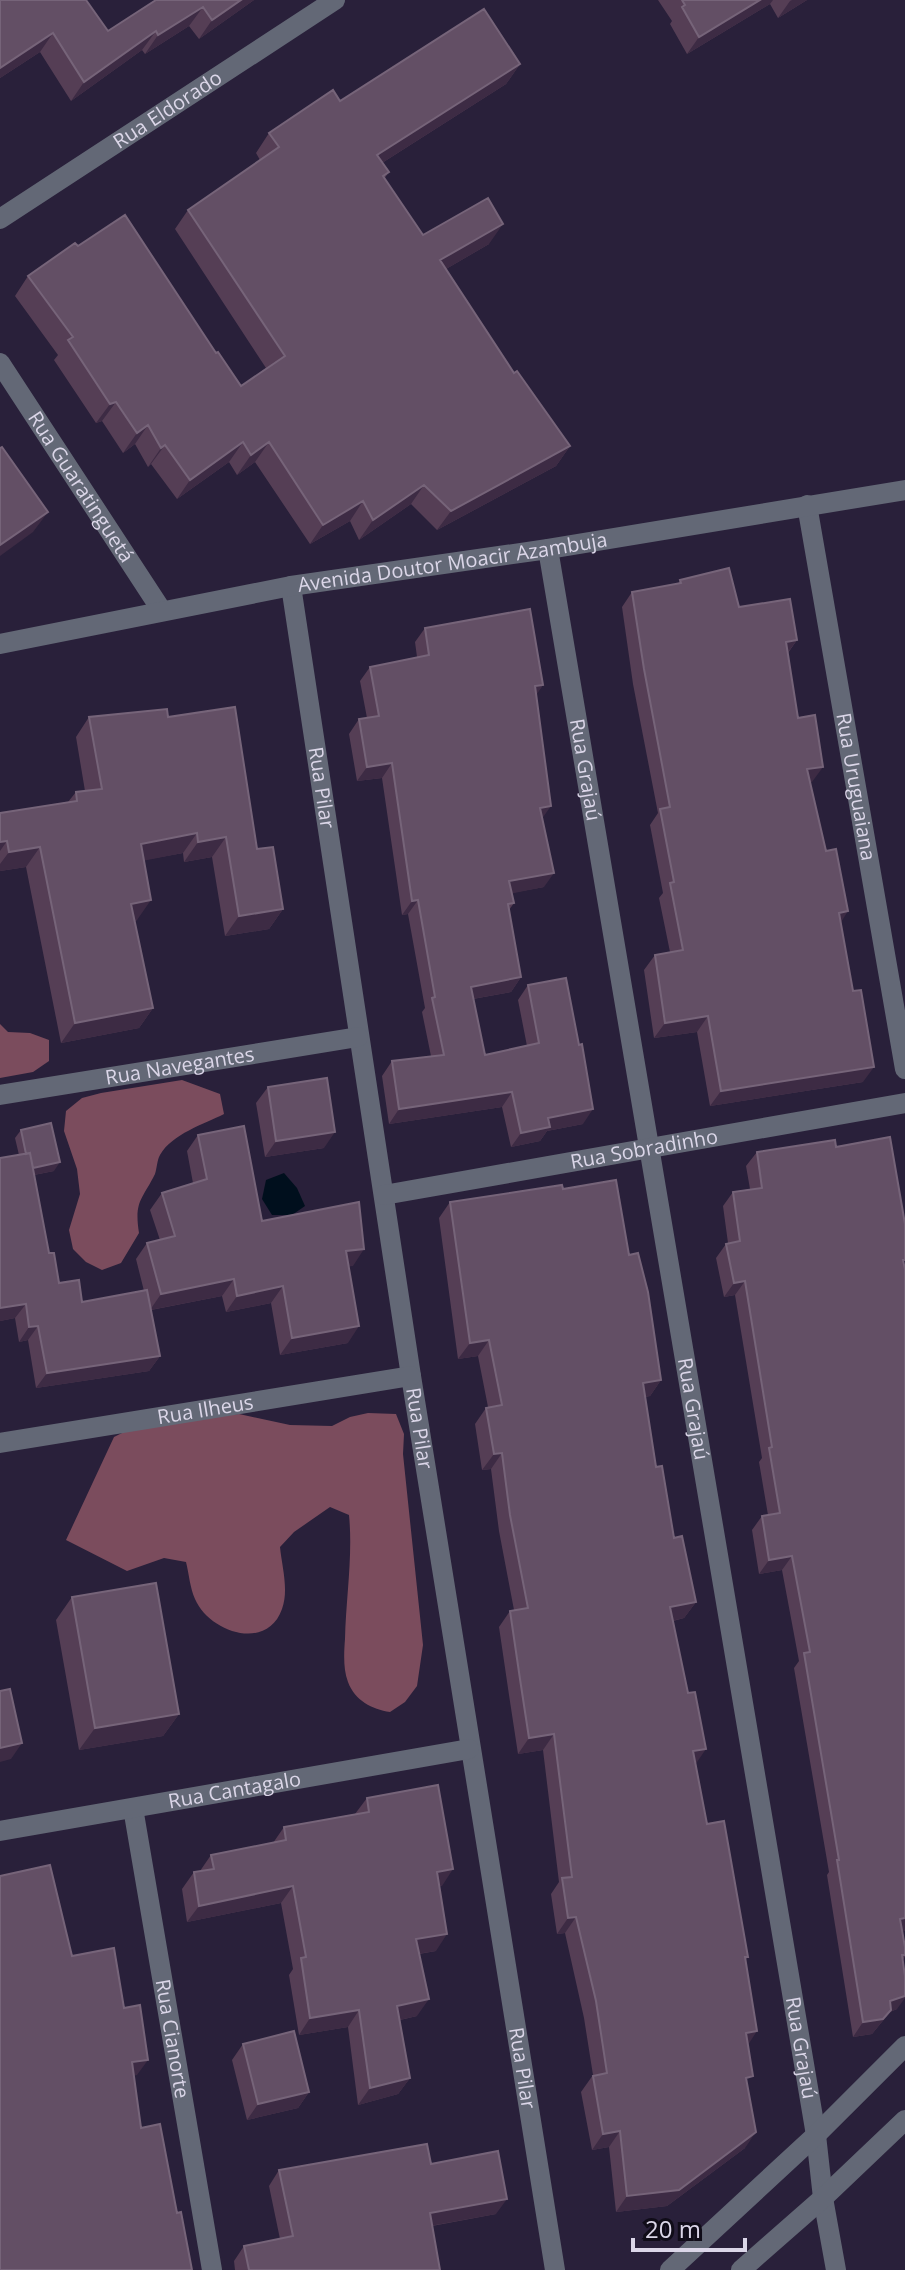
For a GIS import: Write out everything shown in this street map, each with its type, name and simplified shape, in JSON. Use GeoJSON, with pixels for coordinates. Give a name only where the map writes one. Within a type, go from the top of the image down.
{"type":"FeatureCollection","features":[{"type":"Feature","properties":{"kind":"street","name":"Rua Eldorado"},"geometry":{"type":"LineString","coordinates":[[0,219],[335,0]]}},
{"type":"Feature","properties":{"kind":"street","name":"Rua Guaratinguetá"},"geometry":{"type":"LineString","coordinates":[[0,363],[162,611]]}},
{"type":"Feature","properties":{"kind":"street","name":"Avenida Doutor Moacir Azambuja"},"geometry":{"type":"LineString","coordinates":[[0,644],[291,586],[548,549],[905,490]]}},
{"type":"Feature","properties":{"kind":"street","name":"Rua Uruguaiana"},"geometry":{"type":"LineString","coordinates":[[807,505],[905,1069]]}},
{"type":"Feature","properties":{"kind":"street","name":"Rua Grajaú"},"geometry":{"type":"LineString","coordinates":[[548,549],[816,2135],[836,2270]]}},
{"type":"Feature","properties":{"kind":"street","name":"Rua Pilar"},"geometry":{"type":"LineString","coordinates":[[291,586],[469,1749],[555,2270]]}},
{"type":"Feature","properties":{"kind":"street","name":"Rua Navegantes"},"geometry":{"type":"LineString","coordinates":[[0,1095],[358,1037]]}},
{"type":"Feature","properties":{"kind":"street","name":"Rua Sobradinho"},"geometry":{"type":"LineString","coordinates":[[384,1195],[905,1103]]}},
{"type":"Feature","properties":{"kind":"street","name":"Rua Ilheus"},"geometry":{"type":"LineString","coordinates":[[0,1443],[411,1376]]}},
{"type":"Feature","properties":{"kind":"street","name":"Rua Cantagalo"},"geometry":{"type":"LineString","coordinates":[[0,1831],[469,1749]]}},
{"type":"Feature","properties":{"kind":"street","name":"Rua Cianorte"},"geometry":{"type":"LineString","coordinates":[[133,1808],[212,2270]]}},
{"type":"Feature","properties":{"kind":"street"},"geometry":{"type":"LineString","coordinates":[[670,2270],[816,2135],[905,2046]]}},
{"type":"Feature","properties":{"kind":"street"},"geometry":{"type":"LineString","coordinates":[[741,2270],[905,2120]]}},
{"type":"Feature","properties":{"kind":"shaded area"},"geometry":{"type":"Polygon","coordinates":[[[0,1024],[8,1032],[30,1033],[49,1040],[49,1061],[33,1072],[0,1078],[0,1024]]]}},
{"type":"Feature","properties":{"kind":"shaded area"},"geometry":{"type":"Polygon","coordinates":[[[182,1080],[220,1094],[224,1114],[189,1130],[165,1148],[140,1201],[139,1233],[121,1263],[102,1270],[86,1262],[73,1249],[69,1230],[80,1194],[77,1169],[64,1131],[66,1111],[82,1098],[182,1080]]]}},
{"type":"Feature","properties":{"kind":"shaded area"},"geometry":{"type":"Polygon","coordinates":[[[368,1413],[396,1414],[404,1434],[403,1454],[423,1645],[417,1686],[405,1702],[390,1712],[377,1709],[360,1699],[351,1689],[345,1672],[349,1515],[330,1507],[294,1532],[280,1547],[285,1586],[282,1609],[275,1622],[264,1630],[252,1633],[225,1628],[202,1611],[193,1595],[186,1562],[164,1558],[127,1571],[66,1540],[114,1437],[136,1426],[239,1414],[290,1425],[332,1426],[368,1413]]]}},
{"type":"Feature","properties":{"kind":"water"},"geometry":{"type":"Polygon","coordinates":[[[284,1173],[297,1188],[305,1206],[292,1215],[272,1215],[262,1199],[266,1180],[284,1173]]]}},
{"type":"Feature","properties":{"kind":"building"},"geometry":{"type":"Polygon","coordinates":[[[0,0],[86,0],[108,31],[156,0],[241,0],[212,20],[203,7],[158,35],[156,31],[84,82],[53,33],[0,68],[0,0]]]}},
{"type":"Feature","properties":{"kind":"building"},"geometry":{"type":"Polygon","coordinates":[[[682,0],[760,0],[699,37],[682,7],[685,5],[682,0]]]}},
{"type":"Feature","properties":{"kind":"building"},"geometry":{"type":"Polygon","coordinates":[[[484,9],[520,64],[377,155],[389,172],[383,176],[423,235],[488,198],[503,224],[440,260],[514,373],[517,371],[570,446],[451,511],[424,485],[373,520],[363,501],[323,525],[269,442],[251,455],[243,442],[190,480],[165,445],[161,448],[148,425],[137,433],[116,402],[110,404],[68,340],[73,337],[28,276],[75,243],[78,246],[125,215],[241,386],[285,356],[188,210],[279,147],[269,133],[333,90],[340,101],[484,9]]]}},
{"type":"Feature","properties":{"kind":"building"},"geometry":{"type":"Polygon","coordinates":[[[0,448],[48,512],[0,545],[0,448]]]}},
{"type":"Feature","properties":{"kind":"building"},"geometry":{"type":"Polygon","coordinates":[[[729,568],[739,607],[790,599],[797,640],[786,642],[798,718],[815,715],[823,767],[807,769],[826,851],[836,849],[848,911],[839,913],[853,991],[861,990],[874,1067],[721,1091],[708,1016],[665,1023],[655,955],[683,950],[660,809],[670,807],[632,592],[681,583],[680,580],[729,568]]]}},
{"type":"Feature","properties":{"kind":"building"},"geometry":{"type":"Polygon","coordinates":[[[530,609],[543,685],[535,686],[551,806],[540,808],[554,873],[509,881],[514,903],[508,904],[521,977],[471,987],[485,1055],[539,1043],[528,985],[566,978],[593,1109],[548,1118],[550,1127],[521,1133],[512,1092],[399,1109],[392,1061],[444,1055],[432,998],[435,997],[418,900],[412,901],[392,763],[367,767],[359,719],[379,716],[370,667],[429,655],[425,628],[530,609]]]}},
{"type":"Feature","properties":{"kind":"building"},"geometry":{"type":"Polygon","coordinates":[[[235,707],[257,849],[273,847],[283,909],[239,916],[226,837],[198,842],[197,833],[141,844],[151,900],[131,904],[153,1008],[75,1023],[40,847],[9,852],[7,841],[0,842],[0,813],[77,801],[76,792],[102,789],[89,717],[167,709],[168,717],[235,707]]]}},
{"type":"Feature","properties":{"kind":"building"},"geometry":{"type":"Polygon","coordinates":[[[327,1078],[335,1132],[276,1141],[268,1087],[327,1078]]]}},
{"type":"Feature","properties":{"kind":"building"},"geometry":{"type":"Polygon","coordinates":[[[51,1123],[60,1162],[33,1168],[30,1153],[26,1154],[21,1130],[51,1123]]]}},
{"type":"Feature","properties":{"kind":"building"},"geometry":{"type":"Polygon","coordinates":[[[244,1126],[262,1221],[359,1202],[364,1249],[346,1251],[359,1326],[292,1338],[283,1286],[237,1296],[234,1279],[161,1294],[147,1243],[175,1236],[162,1193],[207,1179],[198,1135],[244,1126]]]}},
{"type":"Feature","properties":{"kind":"building"},"geometry":{"type":"Polygon","coordinates":[[[890,1137],[905,1224],[905,1918],[900,1919],[905,1947],[905,1955],[902,1955],[905,1996],[890,2001],[891,2010],[883,2019],[863,2022],[804,1653],[810,1652],[792,1556],[769,1560],[762,1516],[780,1513],[769,1448],[772,1447],[745,1281],[734,1283],[726,1244],[740,1241],[733,1192],[762,1188],[757,1152],[835,1140],[836,1147],[890,1137]]]}},
{"type":"Feature","properties":{"kind":"building"},"geometry":{"type":"Polygon","coordinates":[[[30,1153],[49,1253],[54,1253],[59,1283],[79,1280],[82,1302],[147,1290],[160,1356],[47,1373],[38,1326],[29,1327],[26,1304],[0,1308],[0,1158],[30,1153]]]}},
{"type":"Feature","properties":{"kind":"building"},"geometry":{"type":"Polygon","coordinates":[[[616,1180],[629,1255],[638,1253],[648,1292],[661,1380],[643,1383],[656,1467],[662,1466],[674,1538],[682,1536],[696,1602],[670,1607],[688,1693],[695,1692],[706,1749],[693,1751],[707,1824],[724,1821],[748,1957],[745,1957],[757,2031],[746,2033],[753,2076],[746,2078],[756,2132],[679,2190],[627,2196],[620,2131],[603,2134],[593,2076],[607,2073],[596,2001],[576,1917],[568,1918],[562,1878],[572,1877],[554,1734],[529,1738],[510,1611],[528,1608],[502,1453],[494,1454],[486,1408],[502,1405],[489,1340],[470,1343],[450,1202],[616,1180]]]}},
{"type":"Feature","properties":{"kind":"building"},"geometry":{"type":"Polygon","coordinates":[[[156,1583],[179,1714],[95,1728],[72,1597],[156,1583]]]}},
{"type":"Feature","properties":{"kind":"building"},"geometry":{"type":"Polygon","coordinates":[[[10,1689],[22,1743],[0,1748],[0,1691],[10,1689]]]}},
{"type":"Feature","properties":{"kind":"building"},"geometry":{"type":"Polygon","coordinates":[[[438,1785],[453,1869],[437,1872],[447,1934],[416,1939],[429,1999],[397,2006],[410,2078],[370,2088],[359,2010],[310,2018],[301,1958],[306,1957],[293,1886],[199,1906],[194,1872],[214,1869],[211,1855],[286,1840],[284,1827],[369,1812],[367,1798],[438,1785]]]}},
{"type":"Feature","properties":{"kind":"building"},"geometry":{"type":"Polygon","coordinates":[[[50,1865],[72,1956],[114,1948],[124,2008],[140,2005],[148,2060],[132,2062],[141,2128],[160,2124],[177,2213],[181,2212],[192,2270],[0,2270],[0,1876],[50,1865]]]}},
{"type":"Feature","properties":{"kind":"building"},"geometry":{"type":"Polygon","coordinates":[[[294,2031],[309,2092],[258,2104],[243,2044],[294,2031]]]}},
{"type":"Feature","properties":{"kind":"building"},"geometry":{"type":"Polygon","coordinates":[[[427,2144],[431,2164],[498,2151],[507,2199],[430,2213],[440,2270],[249,2270],[244,2246],[293,2236],[279,2170],[427,2144]]]}}]}
